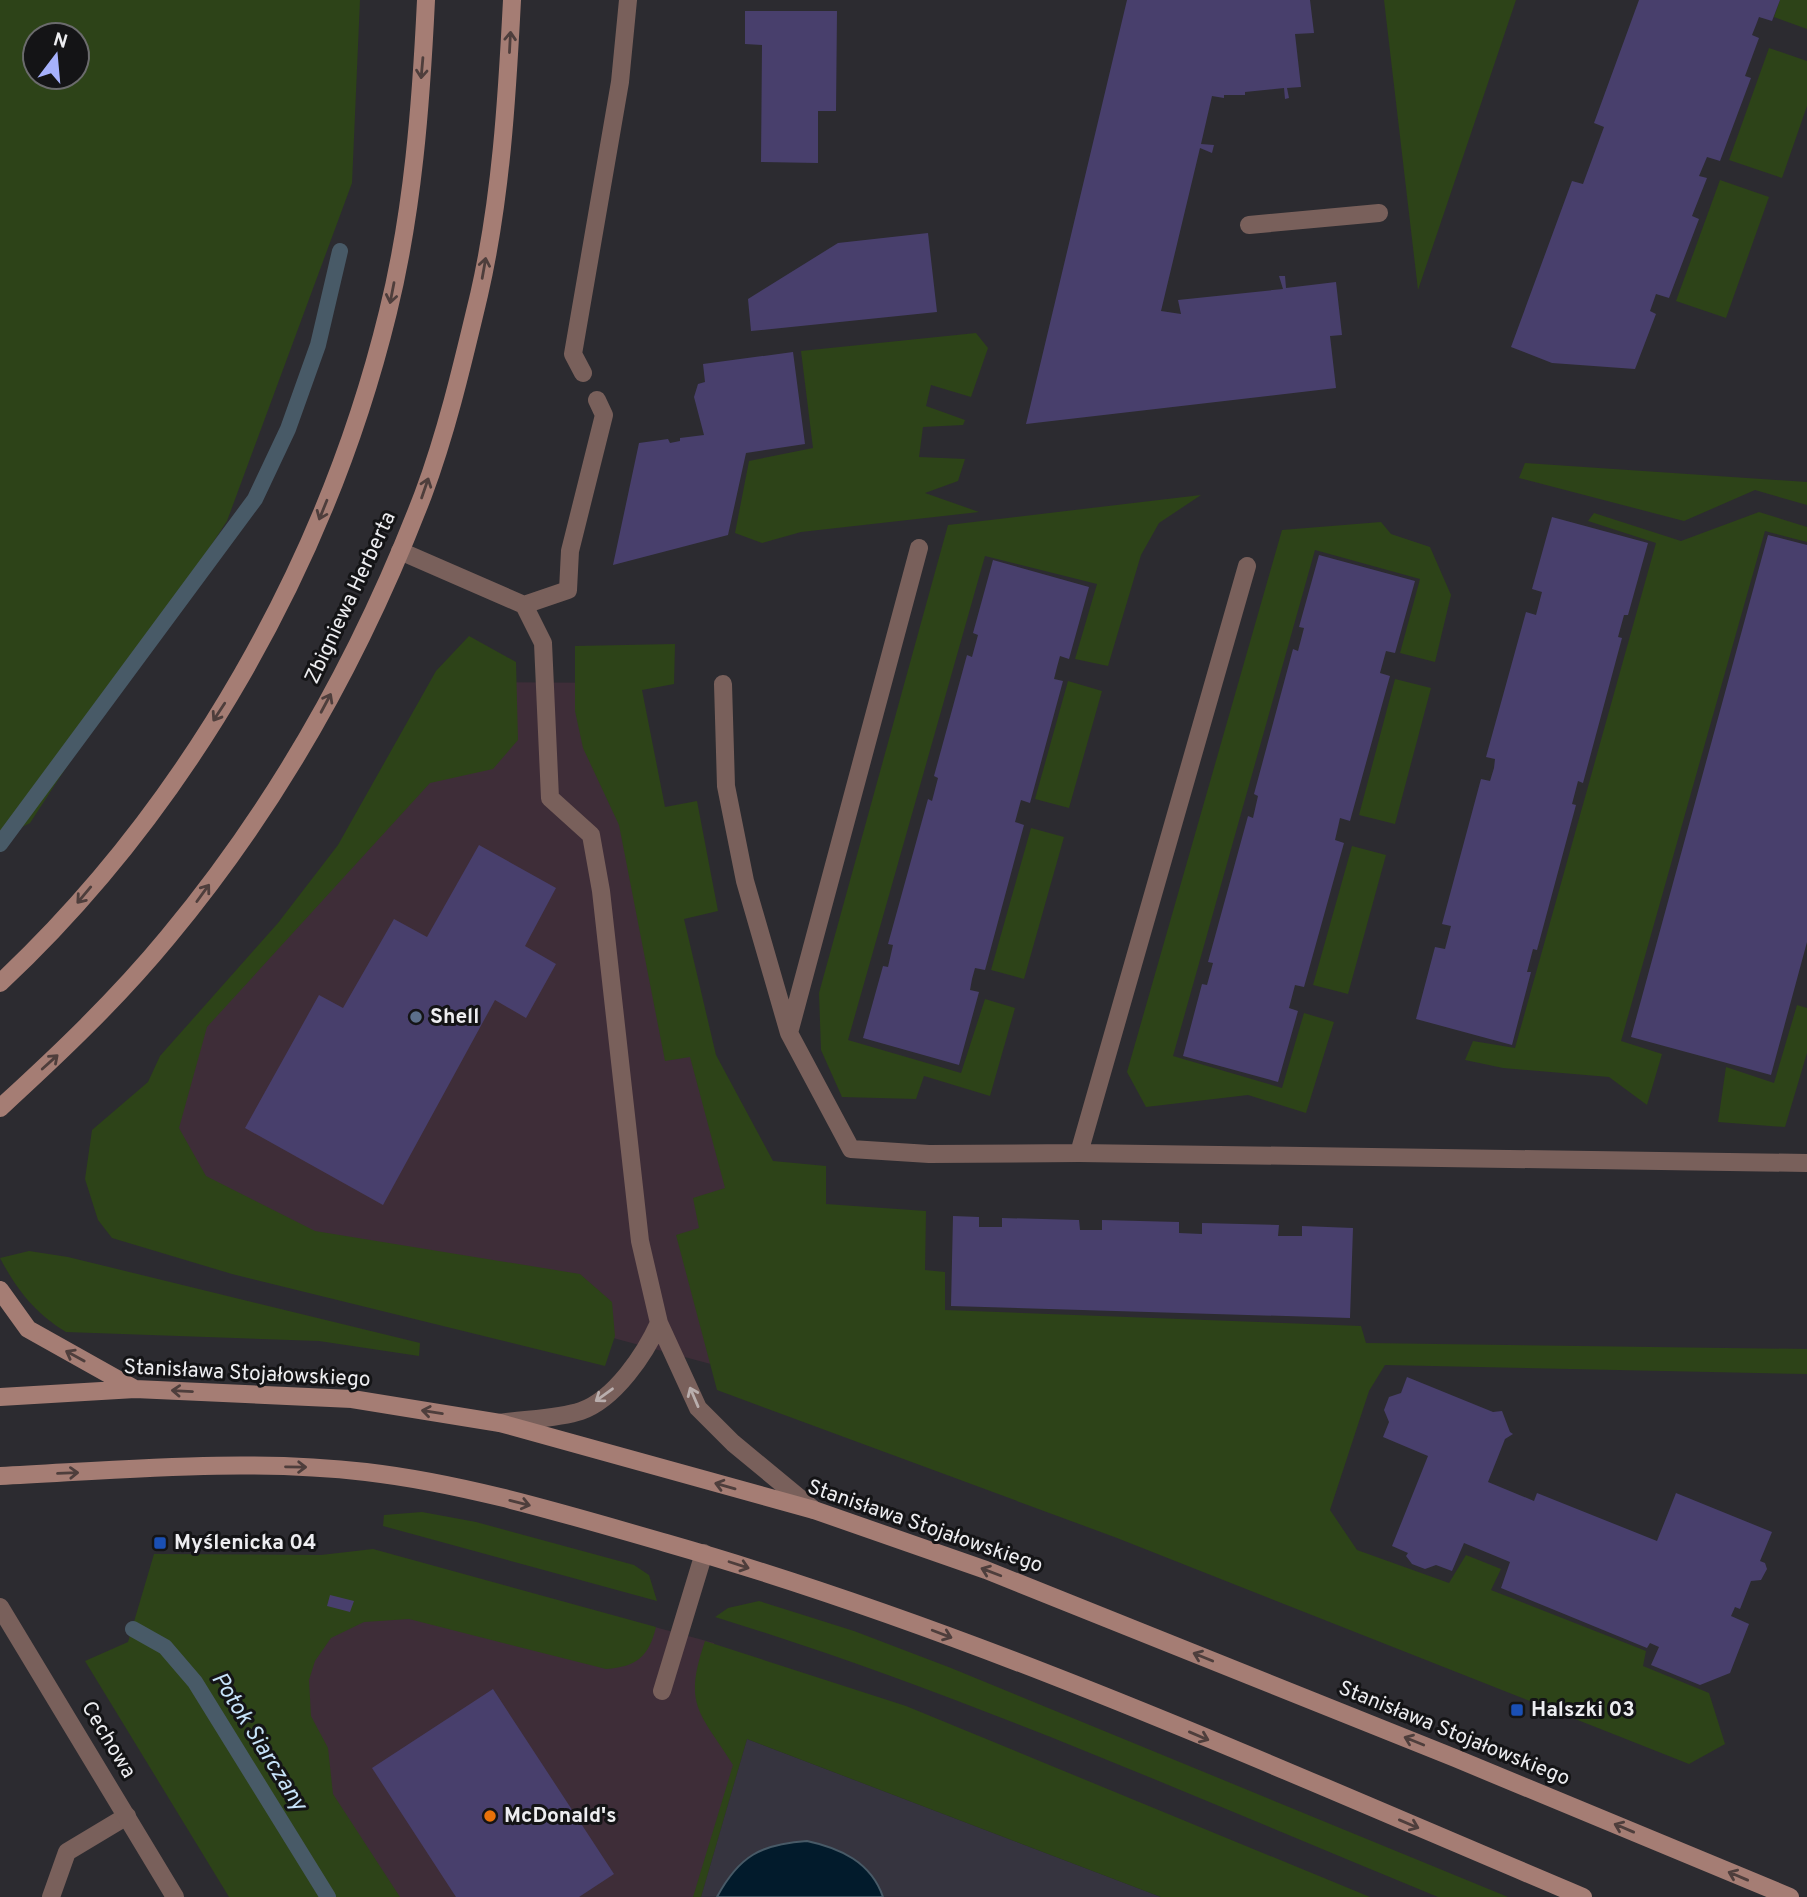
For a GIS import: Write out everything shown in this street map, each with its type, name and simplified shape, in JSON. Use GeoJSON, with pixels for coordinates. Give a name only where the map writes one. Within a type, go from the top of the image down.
{"type":"FeatureCollection","features":[{"type":"Feature","properties":{"kind":"street"},"geometry":{"type":"LineString","coordinates":[[0,983],[77,904],[163,794],[248,664],[303,559],[365,393],[388,312],[413,166],[426,0]]}},
{"type":"Feature","properties":{"kind":"street","name":"Zbigniewa Herberta"},"geometry":{"type":"LineString","coordinates":[[0,1108],[70,1044],[167,939],[230,856],[318,718],[368,624],[400,551],[439,444],[479,293],[500,153],[512,0]]}},
{"type":"Feature","properties":{"kind":"street"},"geometry":{"type":"LineString","coordinates":[[583,373],[573,354],[620,82],[628,0]]}},
{"type":"Feature","properties":{"kind":"street"},"geometry":{"type":"LineString","coordinates":[[1249,225],[1379,213]]}},
{"type":"Feature","properties":{"kind":"street"},"geometry":{"type":"LineString","coordinates":[[524,605],[568,590],[570,551],[604,415],[597,400]]}},
{"type":"Feature","properties":{"kind":"street"},"geometry":{"type":"LineString","coordinates":[[789,1033],[919,548]]}},
{"type":"Feature","properties":{"kind":"street"},"geometry":{"type":"LineString","coordinates":[[400,551],[524,605],[543,643],[550,798],[591,835],[601,891],[640,1241],[659,1323],[698,1408],[733,1443],[814,1510]]}},
{"type":"Feature","properties":{"kind":"street"},"geometry":{"type":"LineString","coordinates":[[1079,1153],[1247,566]]}},
{"type":"Feature","properties":{"kind":"street"},"geometry":{"type":"LineString","coordinates":[[723,684],[726,786],[745,881],[789,1033],[851,1149],[929,1154],[1079,1153],[1807,1163]]}},
{"type":"Feature","properties":{"kind":"street"},"geometry":{"type":"LineString","coordinates":[[0,1290],[28,1329],[135,1388]]}},
{"type":"Feature","properties":{"kind":"street"},"geometry":{"type":"LineString","coordinates":[[500,1423],[582,1411],[619,1384],[646,1352],[659,1323]]}},
{"type":"Feature","properties":{"kind":"street","name":"Stanisława Stojałowskiego"},"geometry":{"type":"LineString","coordinates":[[0,1397],[135,1388],[352,1399],[500,1423],[814,1510],[986,1570],[1455,1758],[1790,1897]]}},
{"type":"Feature","properties":{"kind":"street"},"geometry":{"type":"LineString","coordinates":[[0,1476],[224,1466],[367,1472],[466,1490],[704,1553],[878,1609],[1042,1673],[1583,1897]]}},
{"type":"Feature","properties":{"kind":"street"},"geometry":{"type":"LineString","coordinates":[[662,1691],[704,1553]]}},
{"type":"Feature","properties":{"kind":"street","name":"Cechowa"},"geometry":{"type":"LineString","coordinates":[[0,1607],[175,1897]]}},
{"type":"Feature","properties":{"kind":"street"},"geometry":{"type":"LineString","coordinates":[[51,1897],[67,1852],[127,1816]]}},
{"type":"Feature","properties":{"kind":"shaded area"},"geometry":{"type":"Polygon","coordinates":[[[484,682],[625,683],[704,1048],[764,1162],[752,1375],[188,1225],[146,1181],[180,1041],[484,682]]]}},
{"type":"Feature","properties":{"kind":"shaded area"},"geometry":{"type":"Polygon","coordinates":[[[293,1590],[651,1626],[714,1643],[752,1722],[701,1897],[393,1897],[209,1615],[293,1590]]]}},
{"type":"Feature","properties":{"kind":"shaded area"},"geometry":{"type":"Polygon","coordinates":[[[747,1739],[1161,1897],[701,1897],[747,1739]]]}},
{"type":"Feature","properties":{"kind":"green space"},"geometry":{"type":"Polygon","coordinates":[[[0,0],[360,0],[352,183],[227,521],[30,823],[0,838],[0,0]]]}},
{"type":"Feature","properties":{"kind":"green space"},"geometry":{"type":"Polygon","coordinates":[[[1384,0],[1516,0],[1418,290],[1384,0]]]}},
{"type":"Feature","properties":{"kind":"green space"},"geometry":{"type":"Polygon","coordinates":[[[1780,0],[1807,0],[1807,29],[1774,17],[1780,0]]]}},
{"type":"Feature","properties":{"kind":"green space"},"geometry":{"type":"Polygon","coordinates":[[[1769,48],[1807,61],[1807,106],[1782,178],[1729,160],[1769,48]]]}},
{"type":"Feature","properties":{"kind":"green space"},"geometry":{"type":"Polygon","coordinates":[[[1720,180],[1769,197],[1726,318],[1676,301],[1720,180]]]}},
{"type":"Feature","properties":{"kind":"green space"},"geometry":{"type":"Polygon","coordinates":[[[976,333],[988,348],[971,397],[931,385],[926,406],[965,420],[963,425],[923,427],[919,457],[965,459],[958,481],[925,493],[979,512],[801,532],[762,543],[735,533],[749,461],[813,448],[801,351],[976,333]]]}},
{"type":"Feature","properties":{"kind":"green space"},"geometry":{"type":"Polygon","coordinates":[[[1525,463],[1807,482],[1807,505],[1755,490],[1684,521],[1519,478],[1525,463]]]}},
{"type":"Feature","properties":{"kind":"green space"},"geometry":{"type":"Polygon","coordinates":[[[1201,495],[1159,523],[1141,555],[1108,666],[1075,659],[1097,584],[985,556],[848,1040],[961,1073],[985,999],[1015,1008],[990,1096],[924,1076],[916,1099],[842,1097],[821,1050],[819,993],[948,525],[1201,495]]]}},
{"type":"Feature","properties":{"kind":"green space"},"geometry":{"type":"Polygon","coordinates":[[[1759,512],[1807,527],[1807,542],[1765,531],[1621,1041],[1662,1054],[1647,1105],[1609,1077],[1503,1068],[1465,1060],[1473,1041],[1515,1048],[1656,543],[1588,521],[1594,513],[1681,541],[1759,512]]]}},
{"type":"Feature","properties":{"kind":"green space"},"geometry":{"type":"Polygon","coordinates":[[[1381,522],[1391,534],[1430,547],[1451,595],[1435,662],[1400,653],[1420,579],[1315,550],[1173,1056],[1282,1088],[1304,1013],[1334,1022],[1306,1113],[1248,1095],[1146,1107],[1127,1072],[1282,530],[1381,522]]]}},
{"type":"Feature","properties":{"kind":"green space"},"geometry":{"type":"Polygon","coordinates":[[[469,636],[516,662],[518,740],[493,769],[430,783],[207,1027],[179,1128],[206,1176],[315,1231],[580,1274],[612,1302],[615,1336],[605,1366],[232,1274],[112,1238],[98,1220],[85,1179],[92,1130],[148,1082],[160,1056],[278,923],[338,845],[436,671],[469,636]]]}},
{"type":"Feature","properties":{"kind":"green space"},"geometry":{"type":"Polygon","coordinates":[[[675,644],[674,684],[642,690],[665,807],[697,801],[718,911],[684,919],[716,1055],[773,1161],[826,1166],[826,1204],[926,1211],[925,1270],[945,1272],[945,1310],[1361,1326],[1366,1343],[1807,1349],[1807,1374],[1385,1365],[1369,1391],[1330,1510],[1357,1550],[1449,1583],[1466,1555],[1501,1569],[1491,1590],[1646,1651],[1643,1666],[1709,1693],[1725,1744],[1689,1764],[1117,1538],[717,1390],[676,1235],[699,1228],[693,1198],[725,1188],[690,1057],[665,1061],[619,825],[583,748],[575,711],[575,646],[675,644]]]}},
{"type":"Feature","properties":{"kind":"green space"},"geometry":{"type":"Polygon","coordinates":[[[1395,679],[1431,688],[1395,824],[1359,815],[1395,679]]]}},
{"type":"Feature","properties":{"kind":"green space"},"geometry":{"type":"Polygon","coordinates":[[[1068,681],[1102,691],[1069,808],[1035,799],[1068,681]]]}},
{"type":"Feature","properties":{"kind":"green space"},"geometry":{"type":"Polygon","coordinates":[[[1031,828],[1064,837],[1024,979],[991,970],[1031,828]]]}},
{"type":"Feature","properties":{"kind":"green space"},"geometry":{"type":"Polygon","coordinates":[[[1352,846],[1386,855],[1348,994],[1313,985],[1352,846]]]}},
{"type":"Feature","properties":{"kind":"green space"},"geometry":{"type":"Polygon","coordinates":[[[1797,1005],[1807,1008],[1807,1053],[1785,1127],[1718,1122],[1726,1067],[1774,1083],[1797,1005]]]}},
{"type":"Feature","properties":{"kind":"green space"},"geometry":{"type":"Polygon","coordinates":[[[29,1251],[68,1257],[420,1343],[419,1356],[319,1341],[66,1332],[28,1300],[0,1258],[29,1251]]]}},
{"type":"Feature","properties":{"kind":"green space"},"geometry":{"type":"Polygon","coordinates":[[[422,1512],[476,1522],[634,1565],[649,1575],[657,1601],[383,1526],[384,1515],[422,1512]]]}},
{"type":"Feature","properties":{"kind":"green space"},"geometry":{"type":"Polygon","coordinates":[[[373,1549],[656,1627],[650,1646],[640,1658],[626,1666],[606,1669],[409,1619],[364,1622],[331,1638],[315,1661],[309,1680],[311,1716],[328,1748],[333,1794],[400,1897],[229,1897],[85,1661],[128,1642],[154,1554],[321,1555],[373,1549]]]}},
{"type":"Feature","properties":{"kind":"green space"},"geometry":{"type":"Polygon","coordinates":[[[759,1601],[854,1631],[951,1668],[1508,1897],[1438,1897],[989,1713],[899,1679],[715,1617],[728,1608],[759,1601]]]}},
{"type":"Feature","properties":{"kind":"green space"},"geometry":{"type":"Polygon","coordinates":[[[705,1641],[906,1706],[1370,1897],[1161,1897],[747,1739],[701,1897],[693,1897],[733,1765],[703,1719],[695,1695],[698,1663],[705,1641]]]}},
{"type":"Feature","properties":{"kind":"water"},"geometry":{"type":"Polygon","coordinates":[[[807,1841],[853,1858],[871,1874],[883,1897],[717,1897],[734,1871],[753,1855],[777,1845],[807,1841]]]}},
{"type":"Feature","properties":{"kind":"building"},"geometry":{"type":"Polygon","coordinates":[[[1127,0],[1310,0],[1314,33],[1295,34],[1301,87],[1287,88],[1289,98],[1285,99],[1284,88],[1245,92],[1245,95],[1224,95],[1224,98],[1212,96],[1201,144],[1214,145],[1212,153],[1200,148],[1161,311],[1181,314],[1178,300],[1283,289],[1279,276],[1285,276],[1286,288],[1336,282],[1342,335],[1330,336],[1336,388],[1026,424],[1127,0]]]}},
{"type":"Feature","properties":{"kind":"building"},"geometry":{"type":"Polygon","coordinates":[[[1639,0],[1780,0],[1772,21],[1759,17],[1752,35],[1759,38],[1745,76],[1751,78],[1720,161],[1707,157],[1699,176],[1707,178],[1692,216],[1699,219],[1669,298],[1656,294],[1650,311],[1656,314],[1635,369],[1552,363],[1511,347],[1572,181],[1583,184],[1604,127],[1594,123],[1639,0]]]}},
{"type":"Feature","properties":{"kind":"building"},"geometry":{"type":"Polygon","coordinates":[[[745,11],[837,11],[836,111],[818,111],[818,163],[761,162],[762,45],[745,44],[745,11]]]}},
{"type":"Feature","properties":{"kind":"building"},"geometry":{"type":"Polygon","coordinates":[[[928,233],[937,312],[751,331],[748,299],[838,243],[928,233]]]}},
{"type":"Feature","properties":{"kind":"building"},"geometry":{"type":"Polygon","coordinates":[[[793,352],[805,444],[746,453],[728,535],[613,565],[639,443],[668,439],[670,443],[680,441],[680,438],[704,435],[694,397],[698,384],[705,382],[703,364],[793,352]]]}},
{"type":"Feature","properties":{"kind":"building"},"geometry":{"type":"Polygon","coordinates":[[[1552,517],[1648,543],[1628,615],[1624,615],[1618,637],[1622,638],[1583,783],[1578,781],[1572,804],[1576,805],[1537,950],[1533,949],[1527,972],[1531,972],[1512,1045],[1416,1019],[1435,947],[1445,949],[1451,926],[1442,924],[1481,779],[1490,781],[1494,768],[1495,759],[1486,757],[1526,612],[1536,615],[1542,592],[1532,589],[1552,517]]]}},
{"type":"Feature","properties":{"kind":"building"},"geometry":{"type":"Polygon","coordinates":[[[1768,535],[1807,545],[1807,942],[1771,1075],[1631,1037],[1768,535]]]}},
{"type":"Feature","properties":{"kind":"building"},"geometry":{"type":"Polygon","coordinates":[[[1319,555],[1415,581],[1395,653],[1386,651],[1380,673],[1390,676],[1350,821],[1340,818],[1335,840],[1344,843],[1304,987],[1295,985],[1289,1008],[1298,1011],[1278,1082],[1183,1056],[1202,984],[1207,985],[1213,963],[1208,962],[1248,816],[1253,818],[1258,796],[1254,794],[1293,649],[1298,651],[1304,628],[1299,627],[1319,555]]]}},
{"type":"Feature","properties":{"kind":"building"},"geometry":{"type":"Polygon","coordinates":[[[993,560],[1089,587],[1069,659],[1060,656],[1057,667],[1054,679],[1063,681],[1030,803],[1021,800],[1015,822],[1024,825],[985,970],[975,968],[972,979],[970,990],[979,992],[959,1065],[863,1038],[883,966],[888,967],[893,945],[888,944],[928,799],[932,801],[938,778],[934,776],[967,655],[972,657],[978,635],[973,633],[993,560]]]}},
{"type":"Feature","properties":{"kind":"building"},"geometry":{"type":"Polygon","coordinates":[[[479,845],[556,888],[525,946],[556,964],[526,1018],[495,1000],[383,1205],[245,1128],[319,995],[343,1008],[394,919],[427,937],[479,845]]]}},
{"type":"Feature","properties":{"kind":"building"},"geometry":{"type":"Polygon","coordinates":[[[953,1216],[979,1217],[979,1227],[1002,1227],[1002,1218],[1079,1220],[1080,1230],[1102,1230],[1102,1220],[1179,1222],[1179,1233],[1202,1234],[1202,1223],[1279,1225],[1278,1236],[1302,1236],[1302,1226],[1353,1228],[1350,1318],[951,1306],[953,1216]]]}},
{"type":"Feature","properties":{"kind":"building"},"geometry":{"type":"Polygon","coordinates":[[[1407,1377],[1493,1412],[1502,1411],[1513,1434],[1505,1439],[1488,1482],[1534,1501],[1537,1493],[1657,1541],[1676,1493],[1772,1532],[1760,1561],[1765,1563],[1767,1569],[1761,1580],[1751,1581],[1740,1609],[1735,1607],[1731,1616],[1749,1624],[1730,1673],[1700,1685],[1651,1665],[1659,1647],[1650,1643],[1647,1648],[1501,1588],[1510,1562],[1464,1543],[1452,1571],[1436,1565],[1425,1569],[1412,1564],[1406,1556],[1408,1553],[1392,1546],[1428,1456],[1383,1437],[1389,1422],[1384,1410],[1389,1397],[1401,1393],[1407,1377]]]}},
{"type":"Feature","properties":{"kind":"building"},"geometry":{"type":"Polygon","coordinates":[[[330,1595],[354,1601],[350,1612],[327,1606],[330,1595]]]}},
{"type":"Feature","properties":{"kind":"building","name":"McDonald's"},"geometry":{"type":"Polygon","coordinates":[[[493,1689],[614,1874],[579,1897],[456,1897],[372,1768],[493,1689]]]}},
{"type":"Feature","properties":{"kind":"waterway"},"geometry":{"type":"LineString","coordinates":[[0,844],[255,499],[288,429],[318,345],[340,251]]}},
{"type":"Feature","properties":{"kind":"waterway","name":"Potok Siarczany"},"geometry":{"type":"LineString","coordinates":[[133,1629],[165,1647],[195,1682],[328,1897]]}},
{"type":"Feature","properties":{"kind":"place","name":"Shell"},"geometry":{"type":"Point","coordinates":[416,1017]}},
{"type":"Feature","properties":{"kind":"place","name":"Myślenicka 04"},"geometry":{"type":"Point","coordinates":[160,1543]}},
{"type":"Feature","properties":{"kind":"place","name":"Halszki 03"},"geometry":{"type":"Point","coordinates":[1517,1710]}},
{"type":"Feature","properties":{"kind":"place","name":"McDonald's"},"geometry":{"type":"Point","coordinates":[490,1816]}}]}
